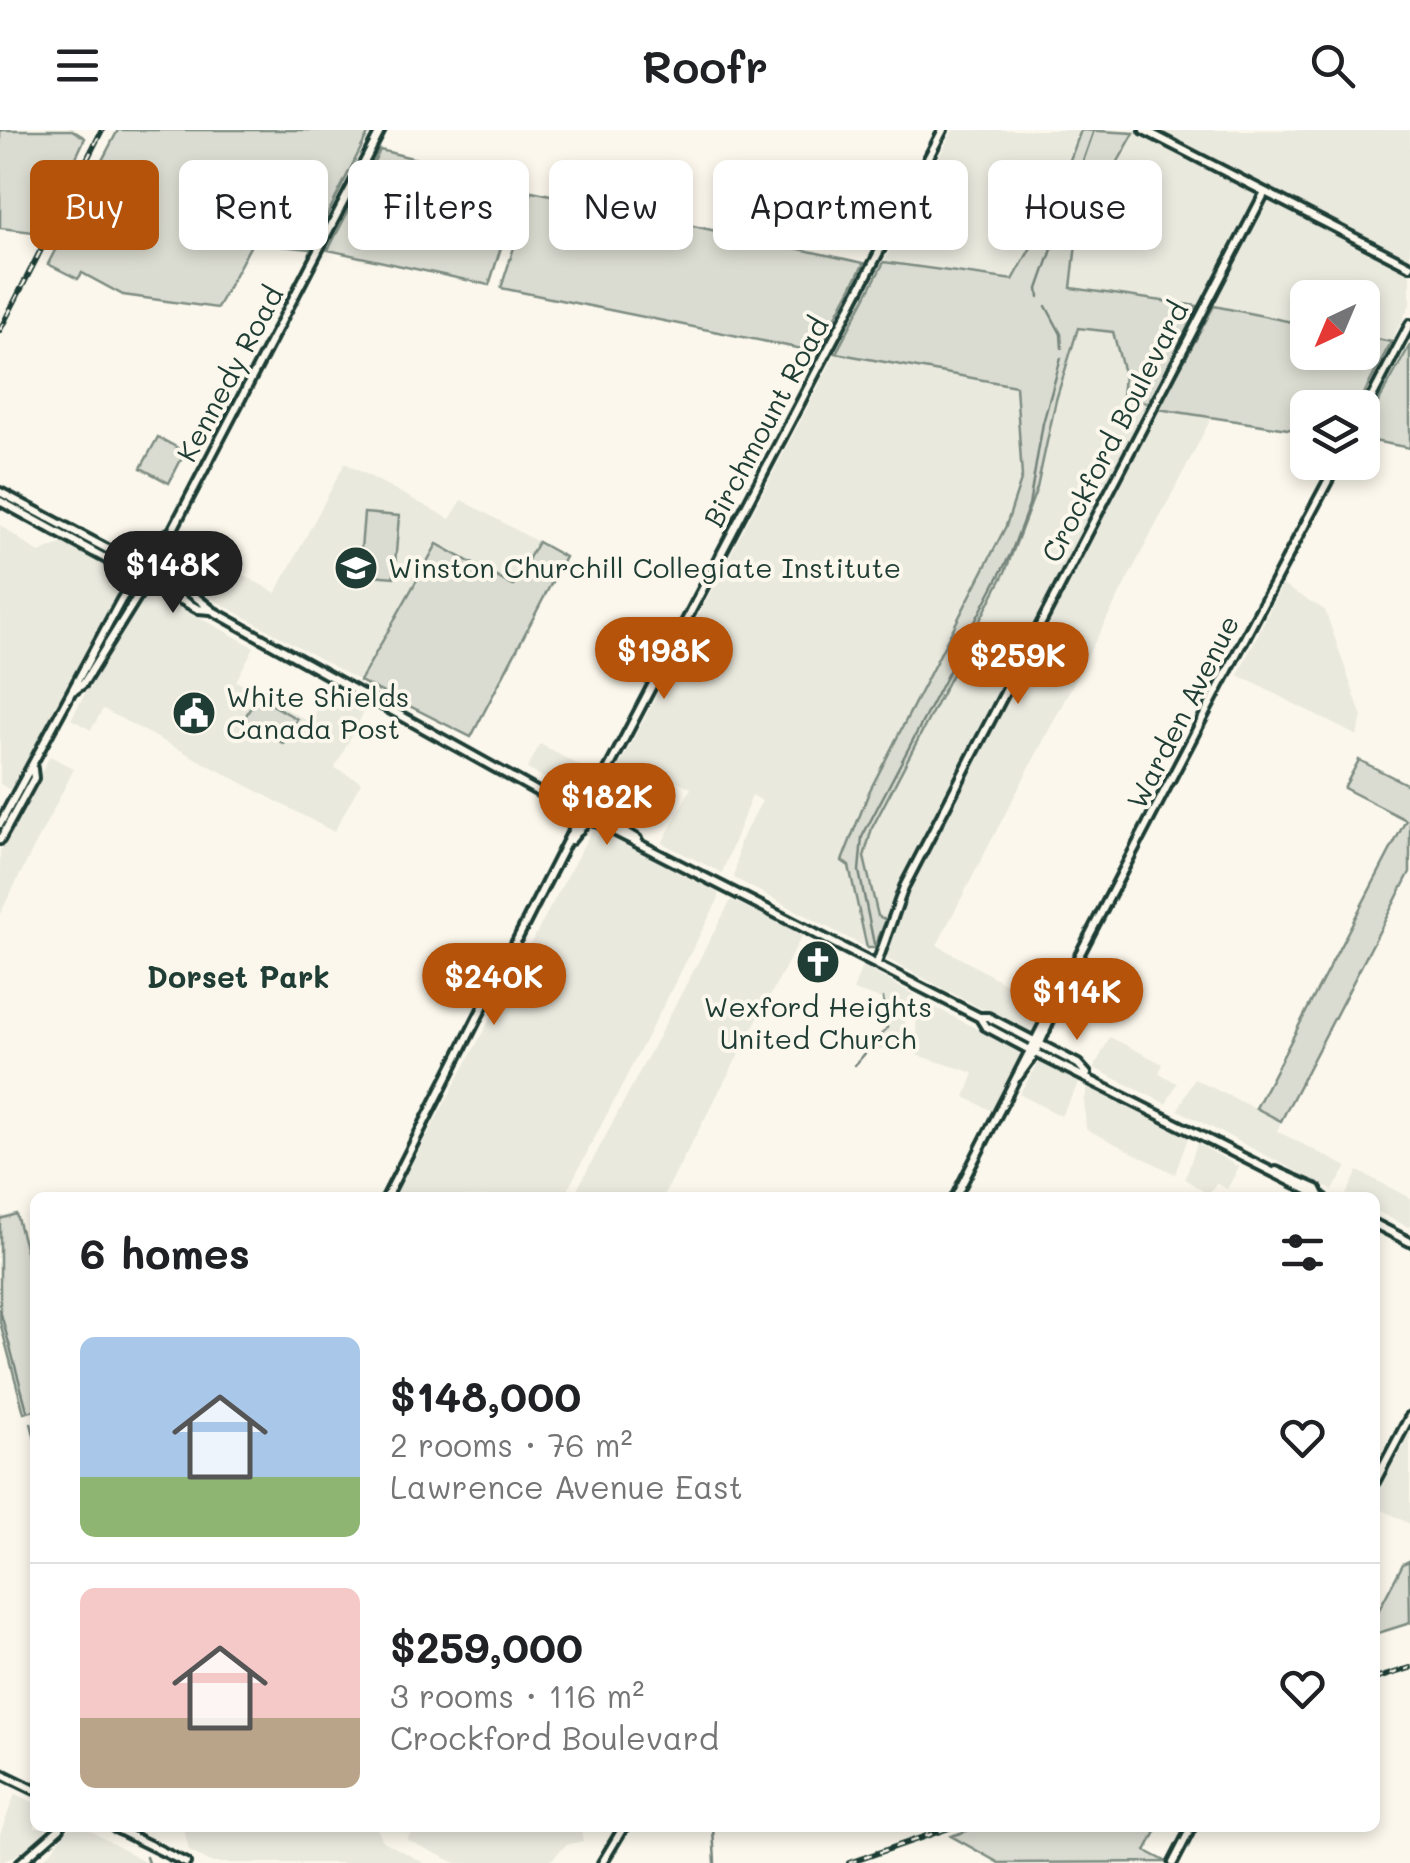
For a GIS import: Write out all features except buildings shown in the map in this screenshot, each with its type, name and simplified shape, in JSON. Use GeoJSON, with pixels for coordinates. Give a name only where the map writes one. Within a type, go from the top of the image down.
{"type":"FeatureCollection","features":[{"type":"Feature","properties":{"kind":"main road","name":"Kennedy Road"},"geometry":{"type":"LineString","coordinates":[[76,690],[160,558],[381,130]]}},
{"type":"Feature","properties":{"kind":"main road","name":"Birchmount Road"},"geometry":{"type":"LineString","coordinates":[[389,1192],[943,130]]}},
{"type":"Feature","properties":{"kind":"main road"},"geometry":{"type":"LineString","coordinates":[[1144,130],[1410,266]]}},
{"type":"Feature","properties":{"kind":"main road","name":"Crockford Boulevard"},"geometry":{"type":"LineString","coordinates":[[877,963],[904,887],[1266,192]]}},
{"type":"Feature","properties":{"kind":"main road"},"geometry":{"type":"LineString","coordinates":[[1376,390],[1410,324]]}},
{"type":"Feature","properties":{"kind":"main road","name":"Warden Avenue"},"geometry":{"type":"LineString","coordinates":[[958,1192],[1329,480]]}},
{"type":"Feature","properties":{"kind":"main road"},"geometry":{"type":"LineString","coordinates":[[0,492],[198,609],[213,611]]}},
{"type":"Feature","properties":{"kind":"main road"},"geometry":{"type":"LineString","coordinates":[[0,502],[139,572]]}},
{"type":"Feature","properties":{"kind":"main road","name":"Kennedy Road"},"geometry":{"type":"LineString","coordinates":[[0,824],[34,778],[33,769],[76,690],[97,640],[139,572],[172,531]]}},
{"type":"Feature","properties":{"kind":"main road"},"geometry":{"type":"LineString","coordinates":[[160,558],[160,578]]}},
{"type":"Feature","properties":{"kind":"main road"},"geometry":{"type":"LineString","coordinates":[[148,577],[160,578],[213,611],[545,792],[979,1017],[986,1026],[1313,1192]]}},
{"type":"Feature","properties":{"kind":"main road","name":"Kennedy Road"},"geometry":{"type":"LineString","coordinates":[[0,840],[17,801]]}},
{"type":"Feature","properties":{"kind":"main road"},"geometry":{"type":"LineString","coordinates":[[979,1017],[988,1017],[1078,1064],[1087,1074]]}},
{"type":"Feature","properties":{"kind":"main road"},"geometry":{"type":"LineString","coordinates":[[1380,1227],[1410,1242]]}},
{"type":"Feature","properties":{"kind":"main road"},"geometry":{"type":"LineString","coordinates":[[1380,1473],[1410,1416]]}},
{"type":"Feature","properties":{"kind":"main road"},"geometry":{"type":"LineString","coordinates":[[0,1772],[30,1787]]}},
{"type":"Feature","properties":{"kind":"main road"},"geometry":{"type":"LineString","coordinates":[[20,1863],[53,1832]]}},
{"type":"Feature","properties":{"kind":"main road"},"geometry":{"type":"LineString","coordinates":[[122,1832],[186,1863]]}},
{"type":"Feature","properties":{"kind":"main road"},"geometry":{"type":"LineString","coordinates":[[605,1862],[622,1832]]}},
{"type":"Feature","properties":{"kind":"main road"},"geometry":{"type":"LineString","coordinates":[[1172,1863],[1189,1832]]}},
{"type":"Feature","properties":{"kind":"shaded area"},"geometry":{"type":"Polygon","coordinates":[[[0,130],[72,130],[85,138],[75,160],[30,160],[30,232],[0,228],[0,130]]]}},
{"type":"Feature","properties":{"kind":"shaded area"},"geometry":{"type":"Polygon","coordinates":[[[118,130],[370,130],[355,160],[348,160],[348,174],[328,213],[328,160],[179,160],[179,250],[248,250],[217,308],[123,295],[82,273],[78,279],[48,264],[55,250],[159,250],[159,160],[102,160],[118,130]]]}},
{"type":"Feature","properties":{"kind":"shaded area"},"geometry":{"type":"Polygon","coordinates":[[[953,130],[1081,130],[1070,160],[988,160],[988,250],[1030,250],[1013,280],[884,262],[890,250],[968,250],[968,160],[937,160],[953,130]]]}},
{"type":"Feature","properties":{"kind":"shaded area"},"geometry":{"type":"Polygon","coordinates":[[[1081,130],[1134,133],[1119,160],[1070,160],[1081,130]]]}},
{"type":"Feature","properties":{"kind":"shaded area"},"geometry":{"type":"Polygon","coordinates":[[[1135,130],[1410,130],[1410,305],[1391,342],[1380,340],[1380,280],[1290,280],[1290,322],[1214,306],[1071,288],[1075,250],[1162,250],[1162,160],[1119,160],[1135,130]]]}},
{"type":"Feature","properties":{"kind":"shaded area"},"geometry":{"type":"Polygon","coordinates":[[[380,150],[420,160],[375,160],[380,150]]]}},
{"type":"Feature","properties":{"kind":"shaded area"},"geometry":{"type":"Polygon","coordinates":[[[532,191],[549,195],[549,250],[693,250],[693,226],[713,230],[713,250],[804,250],[864,263],[817,352],[501,288],[513,250],[529,250],[532,191]]]}},
{"type":"Feature","properties":{"kind":"shaded area"},"geometry":{"type":"Polygon","coordinates":[[[348,212],[348,250],[500,250],[489,285],[328,250],[348,212]]]}},
{"type":"Feature","properties":{"kind":"shaded area"},"geometry":{"type":"Polygon","coordinates":[[[1030,250],[1075,250],[1071,288],[1198,306],[1150,403],[1122,399],[1124,373],[1113,332],[1078,328],[1056,400],[1037,488],[1005,572],[872,828],[864,857],[878,916],[886,920],[874,948],[867,948],[849,866],[842,861],[869,792],[1006,526],[1022,477],[1016,386],[836,353],[884,262],[1013,280],[1030,250]]]}},
{"type":"Feature","properties":{"kind":"shaded area"},"geometry":{"type":"Polygon","coordinates":[[[1214,306],[1290,322],[1290,370],[1376,370],[1366,390],[1290,390],[1290,429],[1158,409],[1214,306]]]}},
{"type":"Feature","properties":{"kind":"shaded area"},"geometry":{"type":"Polygon","coordinates":[[[1078,327],[1113,332],[1124,373],[1122,399],[1212,417],[937,945],[1047,1007],[1032,1035],[887,959],[895,923],[878,916],[864,857],[872,828],[1005,572],[1078,327]]]}},
{"type":"Feature","properties":{"kind":"shaded area"},"geometry":{"type":"Polygon","coordinates":[[[1380,340],[1391,342],[1380,363],[1380,340]]]}},
{"type":"Feature","properties":{"kind":"shaded area"},"geometry":{"type":"Polygon","coordinates":[[[1410,345],[1410,448],[1380,442],[1380,399],[1410,345]]]}},
{"type":"Feature","properties":{"kind":"shaded area"},"geometry":{"type":"Polygon","coordinates":[[[836,353],[1016,386],[1022,477],[1006,526],[849,866],[867,948],[734,878],[740,841],[762,801],[752,795],[722,873],[662,843],[691,788],[675,780],[668,793],[619,767],[836,353]]]}},
{"type":"Feature","properties":{"kind":"shaded area"},"geometry":{"type":"Polygon","coordinates":[[[158,437],[185,452],[169,483],[141,468],[158,437]]]}},
{"type":"Feature","properties":{"kind":"shaded area","name":"Winston Churchill Collegiate Institute"},"geometry":{"type":"Polygon","coordinates":[[[345,463],[450,519],[462,500],[538,542],[514,586],[437,544],[360,681],[162,571],[176,538],[276,593],[345,463]]]}},
{"type":"Feature","properties":{"kind":"shaded area"},"geometry":{"type":"Polygon","coordinates":[[[364,513],[399,516],[394,577],[359,574],[364,513]]]}},
{"type":"Feature","properties":{"kind":"shaded area"},"geometry":{"type":"Polygon","coordinates":[[[0,525],[39,553],[65,542],[127,581],[10,790],[0,784],[0,525]]]}},
{"type":"Feature","properties":{"kind":"shaded area"},"geometry":{"type":"Polygon","coordinates":[[[538,542],[565,557],[471,737],[360,681],[437,544],[513,586],[538,542]]]}},
{"type":"Feature","properties":{"kind":"shaded area"},"geometry":{"type":"Polygon","coordinates":[[[1282,585],[1325,610],[1362,717],[1357,736],[1238,675],[1282,585]]]}},
{"type":"Feature","properties":{"kind":"shaded area"},"geometry":{"type":"Polygon","coordinates":[[[144,587],[254,647],[236,681],[310,722],[329,689],[366,708],[335,768],[361,782],[334,832],[103,709],[91,730],[71,719],[144,587]]]}},
{"type":"Feature","properties":{"kind":"shaded area"},"geometry":{"type":"Polygon","coordinates":[[[257,696],[297,719],[283,743],[243,721],[257,696]]]}},
{"type":"Feature","properties":{"kind":"shaded area"},"geometry":{"type":"Polygon","coordinates":[[[540,744],[598,776],[585,800],[527,769],[540,744]]]}},
{"type":"Feature","properties":{"kind":"shaded area"},"geometry":{"type":"Polygon","coordinates":[[[50,756],[74,769],[0,914],[0,851],[50,756]]]}},
{"type":"Feature","properties":{"kind":"shaded area"},"geometry":{"type":"Polygon","coordinates":[[[1359,760],[1410,786],[1410,872],[1281,1121],[1256,1108],[1406,820],[1344,788],[1359,760]]]}},
{"type":"Feature","properties":{"kind":"shaded area"},"geometry":{"type":"Polygon","coordinates":[[[593,828],[718,893],[719,898],[567,1192],[397,1192],[593,828]]]}},
{"type":"Feature","properties":{"kind":"shaded area"},"geometry":{"type":"Polygon","coordinates":[[[731,900],[803,934],[666,1192],[576,1192],[731,900]]]}},
{"type":"Feature","properties":{"kind":"shaded area"},"geometry":{"type":"Polygon","coordinates":[[[862,966],[914,995],[905,1016],[907,1053],[871,1048],[888,1030],[881,999],[853,990],[862,966]]]}},
{"type":"Feature","properties":{"kind":"shaded area"},"geometry":{"type":"Polygon","coordinates":[[[923,1001],[1022,1052],[992,1111],[965,1097],[974,1073],[917,1055],[916,1015],[923,1001]]]}},
{"type":"Feature","properties":{"kind":"shaded area"},"geometry":{"type":"Polygon","coordinates":[[[1110,1037],[1163,1064],[1159,1073],[1177,1083],[1166,1104],[1094,1068],[1110,1037]]]}},
{"type":"Feature","properties":{"kind":"shaded area"},"geometry":{"type":"Polygon","coordinates":[[[1039,1062],[1079,1083],[1061,1116],[1019,1094],[1039,1062]]]}},
{"type":"Feature","properties":{"kind":"shaded area"},"geometry":{"type":"Polygon","coordinates":[[[1194,1079],[1281,1121],[1277,1131],[1347,1167],[1333,1190],[1178,1110],[1194,1079]]]}},
{"type":"Feature","properties":{"kind":"shaded area"},"geometry":{"type":"Polygon","coordinates":[[[1088,1087],[1188,1138],[1175,1174],[1086,1129],[1084,1101],[1088,1087]]]}},
{"type":"Feature","properties":{"kind":"shaded area"},"geometry":{"type":"Polygon","coordinates":[[[1197,1143],[1239,1167],[1227,1189],[1216,1183],[1211,1192],[1204,1192],[1185,1179],[1197,1143]]]}},
{"type":"Feature","properties":{"kind":"shaded area"},"geometry":{"type":"Polygon","coordinates":[[[1358,1171],[1410,1198],[1410,1228],[1380,1213],[1380,1192],[1348,1192],[1358,1171]]]}},
{"type":"Feature","properties":{"kind":"shaded area"},"geometry":{"type":"Polygon","coordinates":[[[16,1214],[30,1266],[30,1411],[24,1413],[0,1322],[0,1219],[16,1214]]]}},
{"type":"Feature","properties":{"kind":"shaded area"},"geometry":{"type":"Polygon","coordinates":[[[1410,1432],[1410,1524],[1380,1509],[1380,1489],[1410,1432]]]}},
{"type":"Feature","properties":{"kind":"shaded area"},"geometry":{"type":"Polygon","coordinates":[[[1409,1561],[1410,1623],[1380,1632],[1380,1608],[1403,1564],[1409,1561]]]}},
{"type":"Feature","properties":{"kind":"shaded area"},"geometry":{"type":"Polygon","coordinates":[[[15,1794],[30,1801],[30,1832],[44,1832],[36,1845],[0,1863],[0,1834],[15,1794]]]}},
{"type":"Feature","properties":{"kind":"shaded area"},"geometry":{"type":"Polygon","coordinates":[[[66,1832],[93,1832],[146,1863],[36,1863],[50,1853],[66,1832]]]}},
{"type":"Feature","properties":{"kind":"shaded area"},"geometry":{"type":"Polygon","coordinates":[[[185,1832],[379,1832],[383,1841],[424,1863],[213,1863],[189,1851],[185,1832]]]}},
{"type":"Feature","properties":{"kind":"shaded area"},"geometry":{"type":"Polygon","coordinates":[[[411,1832],[581,1832],[583,1841],[566,1845],[548,1863],[456,1863],[407,1840],[411,1832]]]}},
{"type":"Feature","properties":{"kind":"shaded area"},"geometry":{"type":"Polygon","coordinates":[[[963,1832],[1156,1832],[1146,1851],[1167,1862],[999,1863],[951,1836],[963,1832]]]}},
{"type":"Feature","properties":{"kind":"waterway"},"geometry":{"type":"LineString","coordinates":[[1039,297],[1038,289],[1094,130]]}},
{"type":"Feature","properties":{"kind":"waterway"},"geometry":{"type":"LineString","coordinates":[[1046,306],[1061,334],[1062,348]]}},
{"type":"Feature","properties":{"kind":"waterway"},"geometry":{"type":"LineString","coordinates":[[874,944],[859,871],[862,837],[1011,553],[1029,505],[1043,423],[1061,358]]}},
{"type":"Feature","properties":{"kind":"waterway"},"geometry":{"type":"LineString","coordinates":[[855,1065],[887,1028],[883,998]]}},
{"type":"Feature","properties":{"kind":"waterway"},"geometry":{"type":"LineString","coordinates":[[0,1310],[27,1410]]}},
{"type":"Feature","properties":{"kind":"waterway"},"geometry":{"type":"LineString","coordinates":[[713,1832],[715,1863]]}},
{"type":"Feature","properties":{"kind":"waterway"},"geometry":{"type":"LineString","coordinates":[[146,1857],[148,1863]]}},
{"type":"Feature","properties":{"kind":"railway"},"geometry":{"type":"LineString","coordinates":[[0,330],[102,130]]}},
{"type":"Feature","properties":{"kind":"railway"},"geometry":{"type":"LineString","coordinates":[[1380,1677],[1410,1668]]}},
{"type":"Feature","properties":{"kind":"railway"},"geometry":{"type":"LineString","coordinates":[[849,1863],[938,1832]]}},
{"type":"Feature","properties":{"kind":"place","name":"Winston Churchill Collegiate Institute"},"geometry":{"type":"Point","coordinates":[356,568]}},
{"type":"Feature","properties":{"kind":"place","name":"White Shields Canada Post"},"geometry":{"type":"Point","coordinates":[194,713]}},
{"type":"Feature","properties":{"kind":"place","name":"Wexford Heights United Church"},"geometry":{"type":"Point","coordinates":[818,962]}},
{"type":"Feature","properties":{"kind":"district","name":"Dorset Park"},"geometry":{"type":"Point","coordinates":[238,978]}}]}
